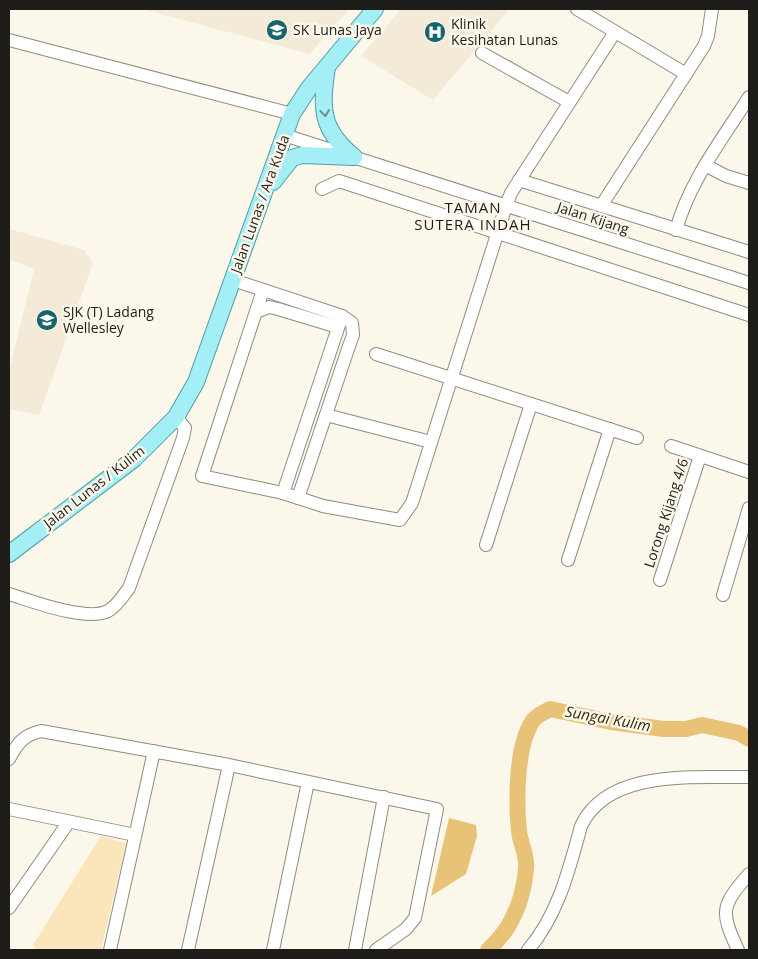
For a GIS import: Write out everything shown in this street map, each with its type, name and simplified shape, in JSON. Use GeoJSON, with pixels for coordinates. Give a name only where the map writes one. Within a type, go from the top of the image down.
{"type":"FeatureCollection","features":[{"type":"Feature","properties":{"kind":"main road","name":"Jalan Lunas / Ara Kuda"},"geometry":{"type":"LineString","coordinates":[[176,417],[196,382],[292,114],[327,64],[375,9]]}},
{"type":"Feature","properties":{"kind":"main road"},"geometry":{"type":"LineString","coordinates":[[327,64],[324,87],[326,122],[334,138],[354,157]]}},
{"type":"Feature","properties":{"kind":"main road"},"geometry":{"type":"LineString","coordinates":[[262,198],[292,158],[318,154],[354,157]]}},
{"type":"Feature","properties":{"kind":"main road","name":"Jalan Lunas / Kulim"},"geometry":{"type":"LineString","coordinates":[[9,554],[134,459],[176,417]]}},
{"type":"Feature","properties":{"kind":"street"},"geometry":{"type":"LineString","coordinates":[[576,9],[686,74]]}},
{"type":"Feature","properties":{"kind":"street"},"geometry":{"type":"LineString","coordinates":[[602,206],[708,36],[712,9]]}},
{"type":"Feature","properties":{"kind":"street"},"geometry":{"type":"LineString","coordinates":[[263,290],[202,476],[283,493],[348,512],[400,520],[412,503],[506,206],[519,180],[615,32]]}},
{"type":"Feature","properties":{"kind":"street"},"geometry":{"type":"LineString","coordinates":[[9,40],[292,114]]}},
{"type":"Feature","properties":{"kind":"street"},"geometry":{"type":"LineString","coordinates":[[482,52],[569,102]]}},
{"type":"Feature","properties":{"kind":"street"},"geometry":{"type":"LineString","coordinates":[[676,230],[683,206],[705,165],[749,97]]}},
{"type":"Feature","properties":{"kind":"street","name":"Jalan Kijang"},"geometry":{"type":"LineString","coordinates":[[284,135],[749,283]]}},
{"type":"Feature","properties":{"kind":"street"},"geometry":{"type":"LineString","coordinates":[[705,165],[726,176],[749,183]]}},
{"type":"Feature","properties":{"kind":"street"},"geometry":{"type":"LineString","coordinates":[[519,180],[749,252]]}},
{"type":"Feature","properties":{"kind":"street"},"geometry":{"type":"LineString","coordinates":[[322,189],[339,181],[749,315]]}},
{"type":"Feature","properties":{"kind":"street"},"geometry":{"type":"LineString","coordinates":[[233,280],[263,290],[340,322]]}},
{"type":"Feature","properties":{"kind":"street"},"geometry":{"type":"LineString","coordinates":[[256,312],[269,307],[278,308],[352,323],[353,334],[298,498]]}},
{"type":"Feature","properties":{"kind":"street"},"geometry":{"type":"LineString","coordinates":[[283,493],[340,322]]}},
{"type":"Feature","properties":{"kind":"street"},"geometry":{"type":"LineString","coordinates":[[376,354],[637,438]]}},
{"type":"Feature","properties":{"kind":"street"},"geometry":{"type":"LineString","coordinates":[[486,545],[532,404]]}},
{"type":"Feature","properties":{"kind":"street"},"geometry":{"type":"LineString","coordinates":[[326,415],[431,442]]}},
{"type":"Feature","properties":{"kind":"street"},"geometry":{"type":"LineString","coordinates":[[9,594],[72,611],[94,614],[107,612],[114,606],[129,588],[183,438],[184,428],[176,417]]}},
{"type":"Feature","properties":{"kind":"street"},"geometry":{"type":"LineString","coordinates":[[568,560],[610,429]]}},
{"type":"Feature","properties":{"kind":"street"},"geometry":{"type":"LineString","coordinates":[[671,446],[749,472]]}},
{"type":"Feature","properties":{"kind":"street","name":"Lorong Kijang 4/6"},"geometry":{"type":"LineString","coordinates":[[660,580],[700,456]]}},
{"type":"Feature","properties":{"kind":"street"},"geometry":{"type":"LineString","coordinates":[[723,595],[749,508]]}},
{"type":"Feature","properties":{"kind":"street"},"geometry":{"type":"LineString","coordinates":[[9,759],[16,745],[27,734],[40,731],[154,750],[384,796],[437,809],[416,918],[406,929],[376,950]]}},
{"type":"Feature","properties":{"kind":"street"},"geometry":{"type":"LineString","coordinates":[[110,950],[154,750]]}},
{"type":"Feature","properties":{"kind":"street"},"geometry":{"type":"LineString","coordinates":[[188,950],[229,765]]}},
{"type":"Feature","properties":{"kind":"street"},"geometry":{"type":"LineString","coordinates":[[528,950],[553,910],[566,880],[581,826],[587,814],[597,802],[646,782],[663,778],[749,777]]}},
{"type":"Feature","properties":{"kind":"street"},"geometry":{"type":"LineString","coordinates":[[273,950],[308,782]]}},
{"type":"Feature","properties":{"kind":"street"},"geometry":{"type":"LineString","coordinates":[[355,950],[384,796]]}},
{"type":"Feature","properties":{"kind":"street"},"geometry":{"type":"LineString","coordinates":[[9,809],[135,835]]}},
{"type":"Feature","properties":{"kind":"street"},"geometry":{"type":"LineString","coordinates":[[9,908],[68,822]]}},
{"type":"Feature","properties":{"kind":"street"},"geometry":{"type":"LineString","coordinates":[[738,950],[727,925],[726,908],[733,892],[749,874]]}},
{"type":"Feature","properties":{"kind":"shaded area","name":"SK Lunas Jaya"},"geometry":{"type":"Polygon","coordinates":[[[142,9],[349,9],[310,54],[142,9]]]}},
{"type":"Feature","properties":{"kind":"shaded area","name":"Klinik Kesihatan Lunas"},"geometry":{"type":"Polygon","coordinates":[[[401,9],[509,9],[433,100],[361,56],[401,9]]]}},
{"type":"Feature","properties":{"kind":"shaded area","name":"SJK (T) Ladang Wellesley"},"geometry":{"type":"Polygon","coordinates":[[[9,229],[84,250],[93,263],[39,415],[9,409],[9,372],[34,269],[9,259],[9,229]]]}},
{"type":"Feature","properties":{"kind":"shaded area"},"geometry":{"type":"Polygon","coordinates":[[[449,818],[476,825],[477,836],[466,874],[431,896],[449,818]]]}},
{"type":"Feature","properties":{"kind":"shaded area"},"geometry":{"type":"Polygon","coordinates":[[[101,836],[126,843],[101,950],[39,950],[33,945],[101,836]]]}},
{"type":"Feature","properties":{"kind":"waterway","name":"Sungai Kulim"},"geometry":{"type":"LineString","coordinates":[[488,950],[510,924],[522,892],[526,864],[519,831],[518,775],[523,746],[535,718],[550,709],[611,722],[664,729],[686,729],[702,725],[739,733],[749,739]]}},
{"type":"Feature","properties":{"kind":"place","name":"SK Lunas Jaya"},"geometry":{"type":"Point","coordinates":[277,30]}},
{"type":"Feature","properties":{"kind":"place","name":"Klinik Kesihatan Lunas"},"geometry":{"type":"Point","coordinates":[435,32]}},
{"type":"Feature","properties":{"kind":"place","name":"SJK (T) Ladang Wellesley"},"geometry":{"type":"Point","coordinates":[47,320]}},
{"type":"Feature","properties":{"kind":"district","name":"TAMAN SUTERA INDAH"},"geometry":{"type":"Point","coordinates":[473,216]}}]}
